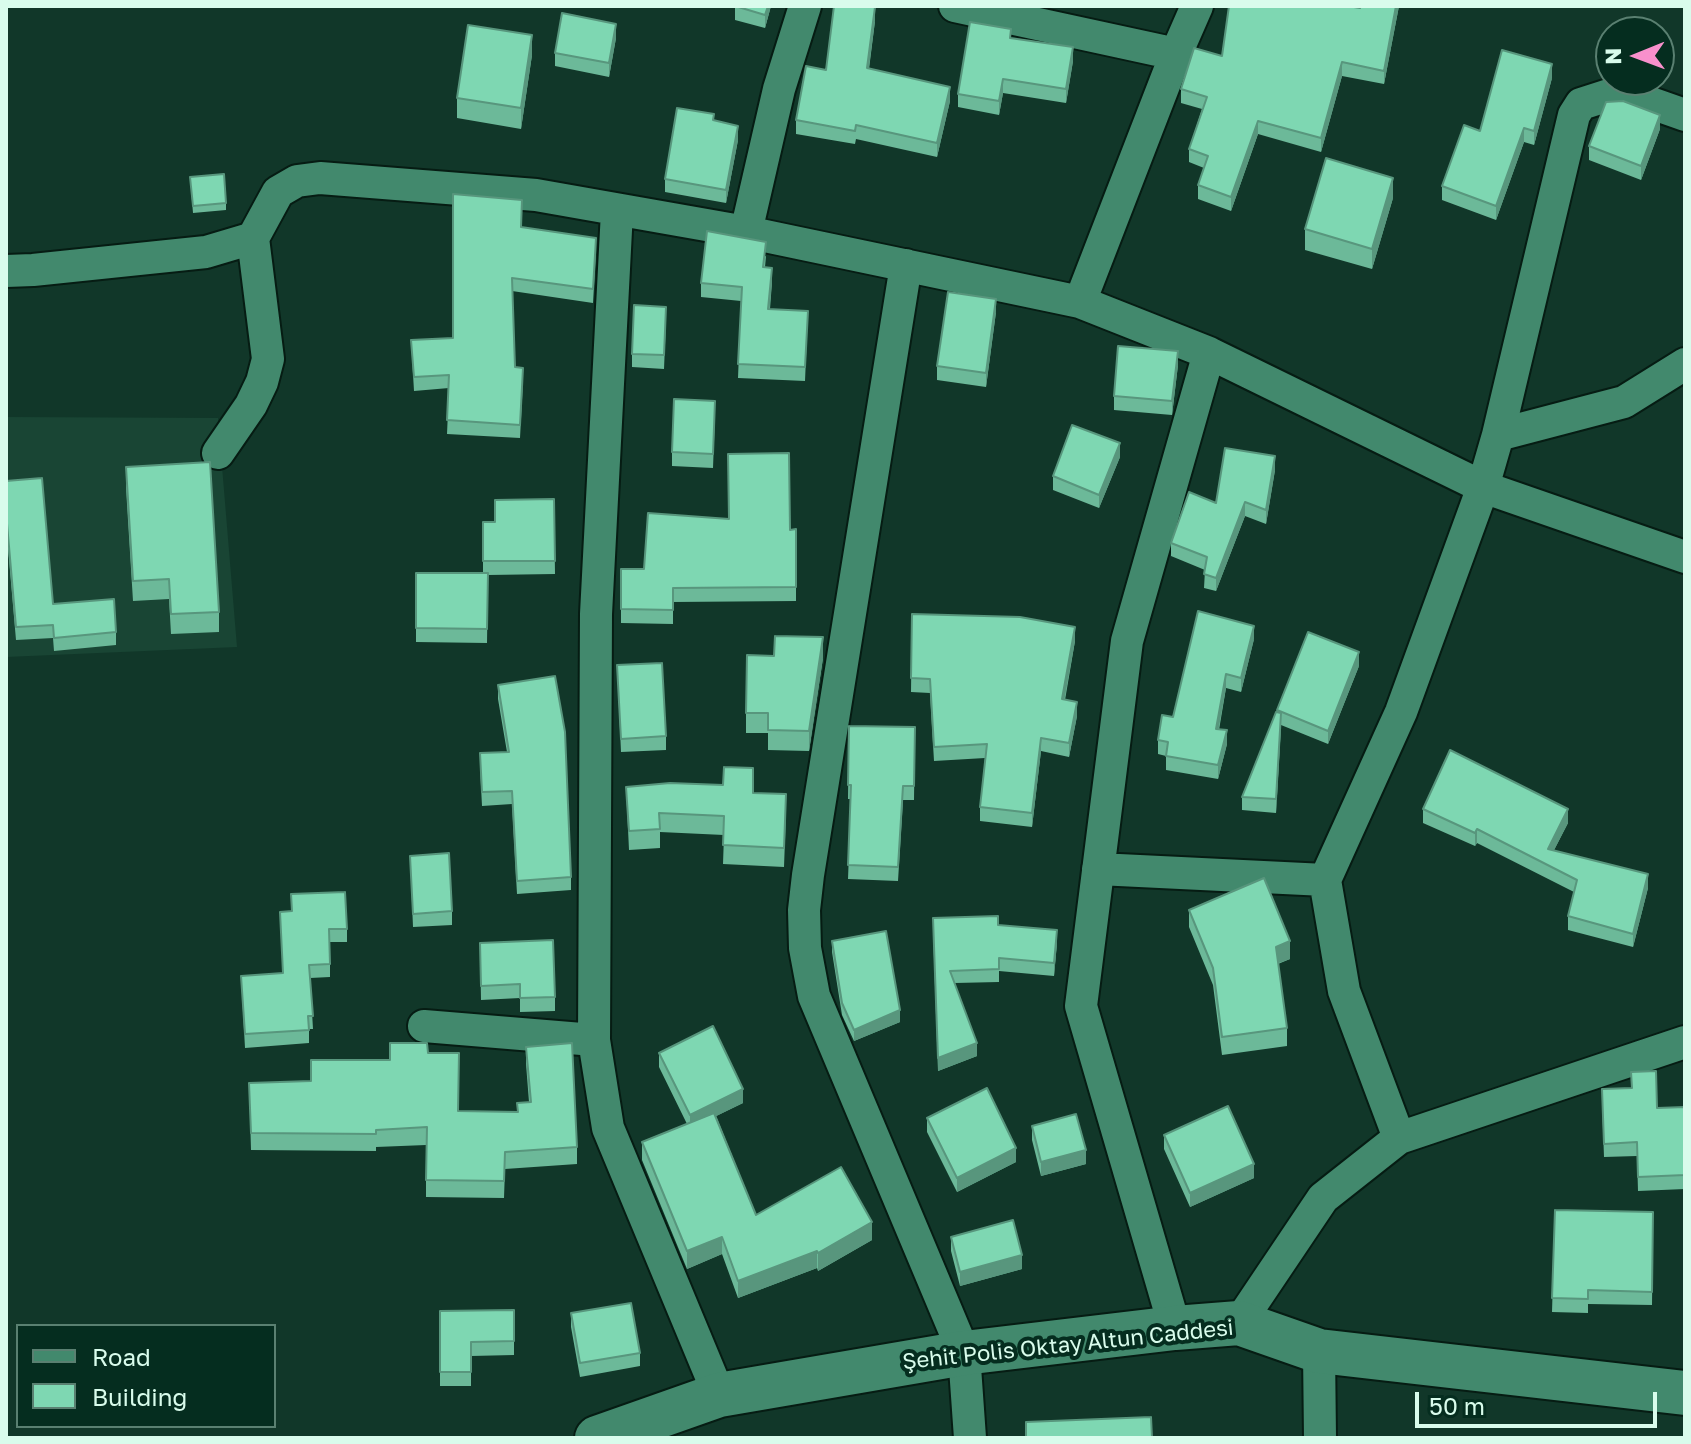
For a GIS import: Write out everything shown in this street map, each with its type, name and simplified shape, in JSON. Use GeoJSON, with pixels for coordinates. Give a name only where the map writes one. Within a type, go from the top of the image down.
{"type":"FeatureCollection","features":[{"type":"Feature","properties":{"kind":"street"},"geometry":{"type":"LineString","coordinates":[[746,232],[779,89],[805,6]]}},
{"type":"Feature","properties":{"kind":"street"},"geometry":{"type":"LineString","coordinates":[[955,6],[1176,54]]}},
{"type":"Feature","properties":{"kind":"street"},"geometry":{"type":"LineString","coordinates":[[1080,302],[1197,6]]}},
{"type":"Feature","properties":{"kind":"street"},"geometry":{"type":"LineString","coordinates":[[1399,1138],[1344,991],[1325,880],[1401,712],[1483,487],[1574,115],[1581,104],[1609,95],[1631,96],[1685,115]]}},
{"type":"Feature","properties":{"kind":"street"},"geometry":{"type":"LineString","coordinates":[[218,453],[251,405],[268,359],[253,238],[278,192],[297,181],[320,178],[536,195],[746,232],[1080,302],[1209,353],[1483,487],[1685,557]]}},
{"type":"Feature","properties":{"kind":"street"},"geometry":{"type":"LineString","coordinates":[[617,211],[596,614],[594,1040],[608,1128],[719,1395]]}},
{"type":"Feature","properties":{"kind":"street"},"geometry":{"type":"LineString","coordinates":[[6,271],[206,252],[253,238]]}},
{"type":"Feature","properties":{"kind":"street"},"geometry":{"type":"LineString","coordinates":[[906,265],[808,875],[804,910],[805,948],[814,996],[964,1353],[970,1438]]}},
{"type":"Feature","properties":{"kind":"street"},"geometry":{"type":"LineString","coordinates":[[1175,1328],[1081,1006],[1127,641],[1209,353]]}},
{"type":"Feature","properties":{"kind":"street"},"geometry":{"type":"LineString","coordinates":[[1498,435],[1624,402],[1685,364]]}},
{"type":"Feature","properties":{"kind":"street"},"geometry":{"type":"LineString","coordinates":[[1098,869],[1325,880]]}},
{"type":"Feature","properties":{"kind":"street"},"geometry":{"type":"LineString","coordinates":[[424,1026],[594,1040]]}},
{"type":"Feature","properties":{"kind":"street"},"geometry":{"type":"LineString","coordinates":[[1239,1323],[1323,1198],[1399,1138],[1685,1042]]}},
{"type":"Feature","properties":{"kind":"street","name":"Şehit Polis Oktay Altun Caddesi"},"geometry":{"type":"LineString","coordinates":[[597,1438],[719,1395],[964,1353],[1239,1323],[1319,1351],[1685,1393]]}},
{"type":"Feature","properties":{"kind":"street"},"geometry":{"type":"LineString","coordinates":[[1319,1351],[1320,1438]]}},
{"type":"Feature","properties":{"kind":"shaded area"},"geometry":{"type":"Polygon","coordinates":[[[6,417],[218,418],[237,647],[6,657],[6,417]]]}},
{"type":"Feature","properties":{"kind":"building"},"geometry":{"type":"Polygon","coordinates":[[[735,6],[768,6],[765,15],[735,6]]]}},
{"type":"Feature","properties":{"kind":"building"},"geometry":{"type":"Polygon","coordinates":[[[834,6],[875,7],[867,68],[950,87],[937,143],[856,125],[855,131],[796,120],[806,66],[826,70],[834,6]]]}},
{"type":"Feature","properties":{"kind":"building"},"geometry":{"type":"Polygon","coordinates":[[[1229,6],[1396,6],[1384,71],[1342,62],[1321,138],[1258,121],[1231,197],[1198,185],[1208,156],[1189,149],[1207,97],[1181,89],[1194,48],[1222,56],[1229,6]]]}},
{"type":"Feature","properties":{"kind":"building"},"geometry":{"type":"Polygon","coordinates":[[[562,13],[616,24],[609,63],[555,53],[562,13]]]}},
{"type":"Feature","properties":{"kind":"building"},"geometry":{"type":"Polygon","coordinates":[[[970,22],[1011,29],[1010,38],[1073,47],[1066,89],[1003,79],[999,101],[958,94],[970,22]]]}},
{"type":"Feature","properties":{"kind":"building"},"geometry":{"type":"Polygon","coordinates":[[[468,25],[532,35],[521,108],[457,98],[468,25]]]}},
{"type":"Feature","properties":{"kind":"building"},"geometry":{"type":"Polygon","coordinates":[[[1502,50],[1552,64],[1534,131],[1524,128],[1496,206],[1442,186],[1464,125],[1480,131],[1502,50]]]}},
{"type":"Feature","properties":{"kind":"building"},"geometry":{"type":"Polygon","coordinates":[[[1623,101],[1660,115],[1641,166],[1589,146],[1606,102],[1623,101]]]}},
{"type":"Feature","properties":{"kind":"building"},"geometry":{"type":"Polygon","coordinates":[[[677,108],[714,114],[713,120],[738,126],[726,190],[665,179],[677,108]]]}},
{"type":"Feature","properties":{"kind":"building"},"geometry":{"type":"Polygon","coordinates":[[[1326,158],[1393,178],[1372,249],[1305,229],[1326,158]]]}},
{"type":"Feature","properties":{"kind":"building"},"geometry":{"type":"Polygon","coordinates":[[[224,174],[226,203],[193,206],[190,177],[224,174]]]}},
{"type":"Feature","properties":{"kind":"building"},"geometry":{"type":"Polygon","coordinates":[[[453,194],[522,200],[521,227],[596,238],[593,289],[512,278],[515,367],[523,368],[520,425],[447,420],[449,375],[414,377],[411,340],[453,338],[453,194]]]}},
{"type":"Feature","properties":{"kind":"building"},"geometry":{"type":"Polygon","coordinates":[[[707,231],[766,242],[763,267],[772,268],[768,309],[808,311],[805,367],[738,364],[742,287],[701,283],[707,231]]]}},
{"type":"Feature","properties":{"kind":"building"},"geometry":{"type":"Polygon","coordinates":[[[948,292],[996,299],[986,373],[937,366],[948,292]]]}},
{"type":"Feature","properties":{"kind":"building"},"geometry":{"type":"Polygon","coordinates":[[[634,305],[666,307],[664,355],[632,354],[634,305]]]}},
{"type":"Feature","properties":{"kind":"building"},"geometry":{"type":"Polygon","coordinates":[[[1118,346],[1178,351],[1172,401],[1114,396],[1118,346]]]}},
{"type":"Feature","properties":{"kind":"building"},"geometry":{"type":"Polygon","coordinates":[[[674,399],[715,401],[713,454],[672,452],[674,399]]]}},
{"type":"Feature","properties":{"kind":"building"},"geometry":{"type":"Polygon","coordinates":[[[1072,425],[1120,443],[1099,495],[1053,476],[1072,425]]]}},
{"type":"Feature","properties":{"kind":"building"},"geometry":{"type":"Polygon","coordinates":[[[1225,448],[1275,456],[1266,510],[1245,502],[1216,578],[1204,574],[1207,557],[1171,543],[1189,492],[1216,503],[1225,448]]]}},
{"type":"Feature","properties":{"kind":"building"},"geometry":{"type":"Polygon","coordinates":[[[789,453],[790,530],[796,529],[796,587],[673,588],[673,610],[621,609],[621,569],[644,569],[648,513],[729,519],[728,454],[789,453]]]}},
{"type":"Feature","properties":{"kind":"building"},"geometry":{"type":"Polygon","coordinates":[[[210,462],[219,612],[171,614],[169,579],[133,581],[126,467],[210,462]]]}},
{"type":"Feature","properties":{"kind":"building"},"geometry":{"type":"Polygon","coordinates":[[[42,478],[53,604],[114,599],[116,632],[54,638],[53,625],[16,627],[6,481],[42,478]]]}},
{"type":"Feature","properties":{"kind":"building"},"geometry":{"type":"Polygon","coordinates":[[[554,499],[555,561],[483,561],[483,522],[495,522],[495,500],[554,499]]]}},
{"type":"Feature","properties":{"kind":"building"},"geometry":{"type":"Polygon","coordinates":[[[416,573],[488,573],[487,629],[416,628],[416,573]]]}},
{"type":"Feature","properties":{"kind":"building"},"geometry":{"type":"Polygon","coordinates":[[[1198,611],[1254,626],[1241,678],[1226,674],[1216,729],[1227,730],[1218,765],[1166,756],[1168,742],[1158,740],[1162,715],[1173,717],[1198,611]]]}},
{"type":"Feature","properties":{"kind":"building"},"geometry":{"type":"Polygon","coordinates":[[[912,614],[1020,617],[1075,627],[1062,699],[1077,702],[1069,743],[1041,738],[1032,813],[980,807],[987,744],[934,747],[930,679],[911,678],[912,614]]]}},
{"type":"Feature","properties":{"kind":"building"},"geometry":{"type":"Polygon","coordinates":[[[1308,632],[1359,652],[1328,731],[1277,710],[1308,632]]]}},
{"type":"Feature","properties":{"kind":"building"},"geometry":{"type":"Polygon","coordinates":[[[775,636],[823,637],[809,731],[768,730],[768,713],[746,713],[747,655],[774,656],[775,636]]]}},
{"type":"Feature","properties":{"kind":"building"},"geometry":{"type":"Polygon","coordinates":[[[662,663],[666,736],[621,739],[617,665],[662,663]]]}},
{"type":"Feature","properties":{"kind":"building"},"geometry":{"type":"Polygon","coordinates":[[[555,676],[565,732],[571,877],[517,881],[512,791],[482,792],[480,753],[509,752],[498,685],[555,676]]]}},
{"type":"Feature","properties":{"kind":"building"},"geometry":{"type":"Polygon","coordinates":[[[1276,712],[1281,713],[1276,799],[1242,797],[1276,712]]]}},
{"type":"Feature","properties":{"kind":"building"},"geometry":{"type":"Polygon","coordinates":[[[849,726],[915,727],[914,786],[903,786],[898,867],[848,865],[851,785],[848,785],[849,726]]]}},
{"type":"Feature","properties":{"kind":"building"},"geometry":{"type":"Polygon","coordinates":[[[1450,750],[1568,809],[1548,849],[1648,874],[1633,934],[1568,916],[1577,880],[1477,829],[1475,833],[1423,809],[1450,750]]]}},
{"type":"Feature","properties":{"kind":"building"},"geometry":{"type":"Polygon","coordinates":[[[724,767],[753,768],[753,793],[786,794],[784,848],[723,845],[724,816],[659,813],[660,829],[629,831],[626,787],[670,783],[723,785],[724,767]]]}},
{"type":"Feature","properties":{"kind":"building"},"geometry":{"type":"Polygon","coordinates":[[[449,853],[452,911],[413,914],[410,856],[449,853]]]}},
{"type":"Feature","properties":{"kind":"building"},"geometry":{"type":"Polygon","coordinates":[[[1264,878],[1290,941],[1276,947],[1287,1028],[1222,1037],[1213,968],[1189,910],[1264,878]]]}},
{"type":"Feature","properties":{"kind":"building"},"geometry":{"type":"Polygon","coordinates":[[[345,892],[347,929],[329,929],[330,964],[309,965],[313,1016],[308,1016],[309,1030],[245,1034],[241,976],[283,973],[280,912],[292,911],[291,894],[345,892]]]}},
{"type":"Feature","properties":{"kind":"building"},"geometry":{"type":"Polygon","coordinates":[[[998,916],[998,925],[1057,930],[1054,963],[999,958],[999,969],[950,971],[977,1043],[938,1058],[933,918],[998,916]]]}},
{"type":"Feature","properties":{"kind":"building"},"geometry":{"type":"Polygon","coordinates":[[[886,931],[900,1010],[854,1030],[842,1003],[832,941],[886,931]]]}},
{"type":"Feature","properties":{"kind":"building"},"geometry":{"type":"Polygon","coordinates":[[[553,940],[555,997],[520,998],[520,984],[481,986],[480,943],[553,940]]]}},
{"type":"Feature","properties":{"kind":"building"},"geometry":{"type":"Polygon","coordinates":[[[713,1026],[743,1089],[690,1115],[659,1053],[713,1026]]]}},
{"type":"Feature","properties":{"kind":"building"},"geometry":{"type":"Polygon","coordinates":[[[390,1043],[427,1043],[428,1053],[459,1053],[458,1111],[518,1112],[517,1103],[531,1102],[526,1047],[572,1043],[577,1147],[505,1152],[504,1181],[426,1180],[427,1127],[376,1130],[376,1134],[251,1133],[249,1083],[311,1081],[311,1060],[390,1060],[390,1043]]]}},
{"type":"Feature","properties":{"kind":"building"},"geometry":{"type":"Polygon","coordinates":[[[1656,1071],[1657,1108],[1685,1107],[1685,1175],[1638,1177],[1637,1142],[1604,1144],[1602,1089],[1632,1088],[1631,1072],[1656,1071]]]}},
{"type":"Feature","properties":{"kind":"building"},"geometry":{"type":"Polygon","coordinates":[[[987,1088],[1016,1148],[957,1178],[927,1118],[987,1088]]]}},
{"type":"Feature","properties":{"kind":"building"},"geometry":{"type":"Polygon","coordinates":[[[1228,1106],[1254,1164],[1190,1193],[1164,1135],[1228,1106]]]}},
{"type":"Feature","properties":{"kind":"building"},"geometry":{"type":"Polygon","coordinates":[[[714,1113],[756,1215],[841,1167],[872,1222],[818,1253],[738,1281],[722,1237],[687,1251],[642,1142],[714,1113]]]}},
{"type":"Feature","properties":{"kind":"building"},"geometry":{"type":"Polygon","coordinates":[[[1076,1114],[1086,1150],[1041,1162],[1032,1126],[1076,1114]]]}},
{"type":"Feature","properties":{"kind":"building"},"geometry":{"type":"Polygon","coordinates":[[[1555,1210],[1653,1212],[1652,1292],[1588,1290],[1588,1299],[1552,1298],[1555,1210]]]}},
{"type":"Feature","properties":{"kind":"building"},"geometry":{"type":"Polygon","coordinates":[[[1013,1220],[1022,1255],[960,1272],[951,1237],[1013,1220]]]}},
{"type":"Feature","properties":{"kind":"building"},"geometry":{"type":"Polygon","coordinates":[[[631,1303],[640,1353],[580,1363],[571,1313],[631,1303]]]}},
{"type":"Feature","properties":{"kind":"building"},"geometry":{"type":"Polygon","coordinates":[[[514,1310],[514,1341],[471,1342],[471,1372],[440,1372],[440,1311],[514,1310]]]}},
{"type":"Feature","properties":{"kind":"building"},"geometry":{"type":"Polygon","coordinates":[[[1151,1417],[1152,1438],[1026,1438],[1026,1422],[1151,1417]]]}}]}
